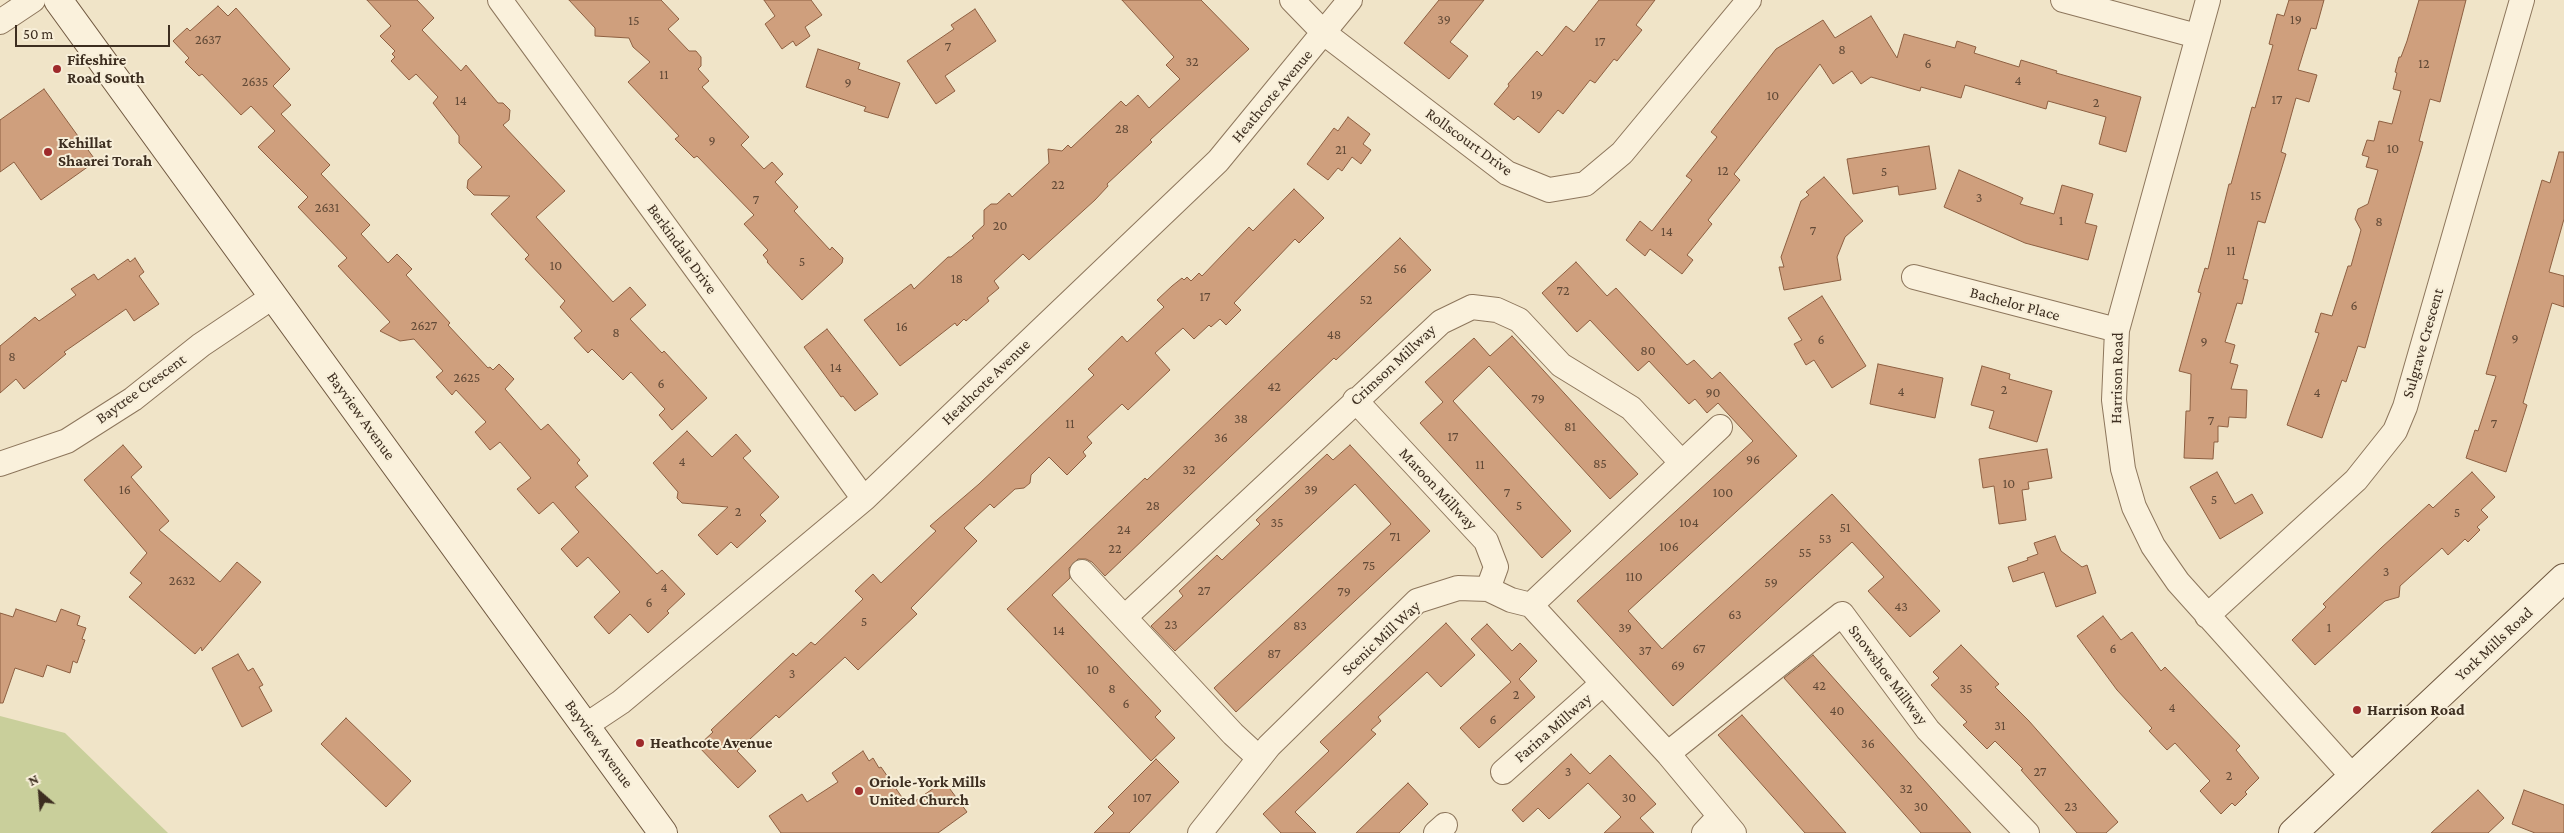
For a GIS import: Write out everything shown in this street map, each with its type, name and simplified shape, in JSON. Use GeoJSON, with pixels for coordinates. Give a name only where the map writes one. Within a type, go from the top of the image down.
{"type":"FeatureCollection","features":[{"type":"Feature","properties":{"kind":"main road","name":"Bayview Avenue"},"geometry":{"type":"LineString","coordinates":[[58,0],[518,630],[663,833]]}},
{"type":"Feature","properties":{"kind":"main road","name":"York Mills Road"},"geometry":{"type":"LineString","coordinates":[[2293,833],[2564,578]]}},
{"type":"Feature","properties":{"kind":"street"},"geometry":{"type":"LineString","coordinates":[[0,22],[33,0]]}},
{"type":"Feature","properties":{"kind":"street","name":"Berkindale Drive"},"geometry":{"type":"LineString","coordinates":[[500,0],[864,498]]}},
{"type":"Feature","properties":{"kind":"street","name":"Rollscourt Drive"},"geometry":{"type":"LineString","coordinates":[[1292,0],[1324,33],[1507,173],[1549,190],[1585,184],[1622,153],[1749,0]]}},
{"type":"Feature","properties":{"kind":"street","name":"Heathcote Avenue"},"geometry":{"type":"LineString","coordinates":[[585,726],[621,702],[864,498],[1218,162],[1350,0]]}},
{"type":"Feature","properties":{"kind":"street"},"geometry":{"type":"LineString","coordinates":[[2062,0],[2197,36]]}},
{"type":"Feature","properties":{"kind":"street","name":"Harrison Road"},"geometry":{"type":"LineString","coordinates":[[2208,0],[2117,330],[2114,400],[2123,469],[2131,498],[2153,546],[2178,582],[2352,777]]}},
{"type":"Feature","properties":{"kind":"street","name":"Sulgrave Crescent"},"geometry":{"type":"LineString","coordinates":[[2207,616],[2356,480],[2395,431],[2405,406],[2522,0]]}},
{"type":"Feature","properties":{"kind":"street","name":"Bachelor Place"},"geometry":{"type":"LineString","coordinates":[[1914,277],[2117,330]]}},
{"type":"Feature","properties":{"kind":"street","name":"Baytree Crescent"},"geometry":{"type":"LineString","coordinates":[[0,464],[67,441],[133,399],[201,346],[274,296]]}},
{"type":"Feature","properties":{"kind":"street","name":"Crimson Millway"},"geometry":{"type":"LineString","coordinates":[[1124,617],[1441,322],[1472,307],[1498,310],[1519,320],[1562,365],[1631,408],[1682,463]]}},
{"type":"Feature","properties":{"kind":"street","name":"Maroon Millway"},"geometry":{"type":"LineString","coordinates":[[1355,400],[1486,541],[1496,567],[1488,589]]}},
{"type":"Feature","properties":{"kind":"street"},"geometry":{"type":"LineString","coordinates":[[1719,828],[1669,755],[1531,605],[1720,427]]}},
{"type":"Feature","properties":{"kind":"street"},"geometry":{"type":"LineString","coordinates":[[1082,572],[1233,734],[1259,758]]}},
{"type":"Feature","properties":{"kind":"street","name":"Scenic Mill Way"},"geometry":{"type":"LineString","coordinates":[[1200,833],[1259,758],[1417,601],[1458,588],[1488,589],[1511,600],[1531,605]]}},
{"type":"Feature","properties":{"kind":"street","name":"Snowshoe Millway"},"geometry":{"type":"LineString","coordinates":[[1669,755],[1676,747],[1842,614],[1928,730],[2027,833]]}},
{"type":"Feature","properties":{"kind":"street","name":"Farina Millway"},"geometry":{"type":"LineString","coordinates":[[1503,772],[1602,684]]}},
{"type":"Feature","properties":{"kind":"green space"},"geometry":{"type":"Polygon","coordinates":[[[0,716],[65,733],[168,833],[0,833],[0,716]]]}},
{"type":"Feature","properties":{"kind":"building"},"geometry":{"type":"Polygon","coordinates":[[[367,0],[417,0],[434,18],[422,30],[461,71],[466,65],[498,103],[503,103],[510,110],[509,120],[503,125],[565,191],[536,217],[613,302],[630,287],[646,305],[630,319],[662,353],[664,351],[707,398],[672,430],[659,415],[665,409],[631,372],[623,380],[592,349],[588,353],[574,338],[582,331],[560,307],[565,301],[525,259],[529,255],[491,214],[510,196],[474,195],[467,188],[468,180],[482,167],[459,143],[459,136],[433,103],[438,97],[416,74],[409,80],[391,61],[395,57],[392,54],[395,51],[380,36],[391,26],[367,0]]]}},
{"type":"Feature","properties":{"kind":"building"},"geometry":{"type":"Polygon","coordinates":[[[569,0],[661,0],[679,19],[668,29],[689,51],[696,51],[701,57],[701,66],[698,69],[709,81],[702,87],[749,137],[741,145],[764,169],[772,162],[783,174],[775,182],[798,207],[794,211],[830,250],[832,247],[843,258],[842,263],[802,300],[767,262],[763,255],[768,250],[744,224],[754,215],[697,156],[694,158],[675,139],[679,136],[628,82],[650,62],[633,47],[629,38],[595,36],[595,28],[569,0]]]}},
{"type":"Feature","properties":{"kind":"building"},"geometry":{"type":"Polygon","coordinates":[[[764,0],[811,0],[822,15],[805,27],[810,36],[796,46],[793,41],[782,49],[765,24],[775,16],[764,0]]]}},
{"type":"Feature","properties":{"kind":"building"},"geometry":{"type":"Polygon","coordinates":[[[1122,0],[1201,0],[1249,49],[1150,140],[1152,142],[1107,184],[1108,186],[1095,200],[1029,260],[1023,254],[994,281],[999,288],[987,298],[989,301],[966,321],[964,319],[957,326],[955,323],[900,366],[864,320],[911,284],[914,289],[948,257],[951,257],[974,238],[972,236],[984,225],[984,210],[991,204],[997,204],[1009,193],[1012,197],[1049,163],[1048,149],[1062,151],[1068,145],[1071,148],[1121,101],[1126,106],[1138,95],[1149,108],[1180,79],[1166,65],[1174,57],[1122,0]]]}},
{"type":"Feature","properties":{"kind":"building"},"geometry":{"type":"Polygon","coordinates":[[[1439,0],[1484,0],[1450,42],[1468,56],[1449,79],[1404,43],[1439,0]]]}},
{"type":"Feature","properties":{"kind":"building"},"geometry":{"type":"Polygon","coordinates":[[[1599,0],[1655,0],[1636,25],[1642,30],[1617,61],[1614,59],[1595,83],[1590,80],[1563,114],[1558,110],[1539,133],[1518,116],[1514,120],[1494,104],[1509,86],[1508,84],[1537,51],[1542,56],[1566,26],[1574,32],[1599,0]]]}},
{"type":"Feature","properties":{"kind":"building"},"geometry":{"type":"Polygon","coordinates":[[[2289,0],[2324,0],[2316,29],[2311,28],[2298,70],[2317,75],[2309,102],[2296,98],[2281,152],[2286,154],[2265,223],[2258,221],[2243,279],[2248,280],[2242,304],[2237,303],[2225,342],[2235,345],[2230,363],[2238,365],[2231,389],[2247,390],[2246,418],[2229,417],[2228,427],[2218,426],[2218,442],[2214,442],[2213,459],[2184,458],[2186,411],[2190,411],[2191,374],[2179,371],[2201,293],[2198,292],[2205,268],[2208,269],[2229,184],[2231,184],[2252,107],[2255,108],[2273,45],[2269,44],[2277,14],[2284,16],[2289,0]]]}},
{"type":"Feature","properties":{"kind":"building"},"geometry":{"type":"Polygon","coordinates":[[[2419,0],[2466,0],[2440,102],[2430,99],[2419,141],[2423,142],[2365,348],[2358,346],[2346,382],[2342,380],[2322,438],[2287,425],[2319,333],[2315,332],[2321,313],[2332,316],[2348,266],[2351,266],[2361,230],[2355,219],[2358,209],[2368,204],[2378,170],[2366,167],[2369,157],[2362,155],[2367,140],[2374,141],[2379,121],[2392,124],[2401,91],[2393,89],[2397,73],[2395,72],[2399,57],[2401,57],[2407,41],[2419,0]]]}},
{"type":"Feature","properties":{"kind":"building"},"geometry":{"type":"Polygon","coordinates":[[[218,6],[228,16],[236,8],[290,69],[273,86],[291,105],[281,114],[330,165],[321,174],[370,225],[361,234],[388,263],[397,254],[412,269],[406,275],[450,323],[448,325],[488,368],[490,367],[493,370],[499,364],[514,379],[505,389],[541,430],[548,424],[580,460],[577,463],[588,476],[575,487],[657,574],[662,570],[685,594],[648,633],[630,614],[609,634],[594,617],[620,592],[588,557],[577,567],[561,549],[579,532],[553,502],[539,514],[517,489],[531,478],[500,442],[490,450],[475,432],[486,422],[456,390],[452,395],[436,377],[443,371],[414,339],[400,341],[380,331],[390,322],[338,266],[347,258],[298,207],[308,197],[258,147],[275,131],[251,106],[241,115],[202,74],[199,76],[185,62],[189,58],[173,41],[187,28],[190,31],[218,6]]]}},
{"type":"Feature","properties":{"kind":"building"},"geometry":{"type":"Polygon","coordinates":[[[975,9],[996,41],[945,76],[955,91],[936,104],[907,61],[954,29],[951,25],[975,9]]]}},
{"type":"Feature","properties":{"kind":"building"},"geometry":{"type":"Polygon","coordinates":[[[1871,16],[1897,58],[1904,34],[1955,48],[1957,41],[1976,47],[1974,53],[2019,67],[2021,60],[2057,71],[2056,73],[2141,97],[2126,152],[2099,144],[2106,117],[2048,101],[2046,109],[1965,85],[1961,98],[1921,87],[1920,91],[1871,77],[1861,84],[1852,71],[1833,84],[1820,64],[1734,174],[1740,180],[1708,220],[1712,224],[1687,255],[1693,260],[1682,274],[1650,249],[1645,256],[1626,240],[1640,221],[1652,231],[1692,180],[1686,176],[1717,137],[1711,132],[1776,49],[1823,20],[1835,38],[1871,16]]]}},
{"type":"Feature","properties":{"kind":"building"},"geometry":{"type":"Polygon","coordinates":[[[818,49],[860,63],[858,69],[900,83],[888,118],[864,111],[866,107],[806,87],[818,49]]]}},
{"type":"Feature","properties":{"kind":"building","name":"Kehillat Shaarei Torah"},"geometry":{"type":"Polygon","coordinates":[[[44,89],[96,161],[41,200],[14,162],[0,172],[0,120],[44,89]]]}},
{"type":"Feature","properties":{"kind":"building"},"geometry":{"type":"Polygon","coordinates":[[[1348,117],[1370,134],[1363,144],[1371,150],[1361,164],[1352,157],[1342,171],[1338,168],[1328,180],[1307,164],[1334,128],[1338,131],[1348,117]]]}},
{"type":"Feature","properties":{"kind":"building"},"geometry":{"type":"Polygon","coordinates":[[[1929,146],[1936,189],[1899,195],[1898,186],[1853,194],[1847,159],[1929,146]]]}},
{"type":"Feature","properties":{"kind":"building"},"geometry":{"type":"Polygon","coordinates":[[[2559,152],[2564,152],[2564,219],[2549,272],[2564,276],[2564,307],[2552,303],[2523,403],[2527,405],[2506,472],[2466,458],[2475,430],[2478,431],[2496,376],[2486,374],[2542,180],[2550,183],[2559,152]]]}},
{"type":"Feature","properties":{"kind":"building"},"geometry":{"type":"Polygon","coordinates":[[[1959,170],[2023,198],[2020,204],[2054,214],[2062,185],[2093,194],[2085,223],[2097,226],[2088,260],[2025,243],[1944,207],[1959,170]]]}},
{"type":"Feature","properties":{"kind":"building"},"geometry":{"type":"Polygon","coordinates":[[[1824,177],[1863,221],[1845,237],[1837,257],[1841,280],[1784,290],[1779,267],[1784,267],[1781,257],[1801,201],[1809,195],[1806,192],[1824,177]]]}},
{"type":"Feature","properties":{"kind":"building"},"geometry":{"type":"Polygon","coordinates":[[[1294,189],[1324,218],[1299,243],[1295,239],[1234,303],[1241,310],[1226,325],[1220,319],[1211,327],[1209,325],[1194,339],[1183,328],[1155,353],[1170,370],[1128,410],[1122,404],[1087,437],[1092,443],[1083,452],[1086,456],[1067,475],[1049,457],[1031,475],[1030,483],[1024,488],[1015,489],[994,508],[990,504],[964,528],[977,541],[911,608],[917,614],[858,670],[845,657],[779,718],[776,715],[737,751],[756,771],[738,788],[698,746],[713,732],[711,730],[793,653],[796,656],[811,642],[815,645],[863,599],[855,591],[873,574],[881,583],[936,531],[930,526],[979,484],[1094,375],[1088,369],[1122,336],[1127,342],[1164,307],[1157,300],[1172,286],[1182,278],[1184,280],[1187,277],[1191,281],[1199,273],[1202,276],[1249,227],[1253,231],[1294,189]]]}},
{"type":"Feature","properties":{"kind":"building"},"geometry":{"type":"Polygon","coordinates":[[[1400,238],[1431,270],[1336,360],[1334,358],[1105,576],[1092,562],[1086,559],[1078,559],[1069,568],[1070,578],[1052,595],[1161,711],[1155,717],[1175,738],[1151,761],[1007,609],[1145,478],[1147,480],[1400,238]]]}},
{"type":"Feature","properties":{"kind":"building"},"geometry":{"type":"Polygon","coordinates":[[[135,258],[144,272],[139,276],[159,304],[134,321],[126,309],[64,352],[66,354],[24,389],[16,379],[0,393],[0,346],[35,317],[39,321],[76,295],[71,289],[94,274],[98,280],[128,259],[130,262],[135,258]]]}},
{"type":"Feature","properties":{"kind":"building"},"geometry":{"type":"Polygon","coordinates":[[[1576,262],[1607,296],[1616,288],[1687,365],[1694,360],[1712,379],[1720,372],[1797,456],[1628,611],[1662,649],[1832,494],[1940,611],[1910,637],[1868,591],[1884,577],[1852,542],[1673,706],[1577,601],[1753,441],[1718,403],[1707,413],[1695,399],[1689,404],[1649,361],[1638,371],[1590,320],[1577,332],[1542,293],[1576,262]]]}},
{"type":"Feature","properties":{"kind":"building"},"geometry":{"type":"Polygon","coordinates":[[[1822,296],[1866,366],[1832,388],[1814,360],[1806,365],[1794,344],[1802,340],[1788,318],[1822,296]]]}},
{"type":"Feature","properties":{"kind":"building"},"geometry":{"type":"Polygon","coordinates":[[[827,329],[878,394],[855,411],[843,396],[841,397],[804,347],[827,329]]]}},
{"type":"Feature","properties":{"kind":"building"},"geometry":{"type":"Polygon","coordinates":[[[1512,336],[1638,474],[1610,499],[1489,366],[1453,401],[1571,531],[1542,558],[1420,423],[1443,402],[1425,382],[1474,338],[1490,356],[1512,336]]]}},
{"type":"Feature","properties":{"kind":"building"},"geometry":{"type":"Polygon","coordinates":[[[1878,364],[1943,378],[1935,418],[1870,404],[1878,364]]]}},
{"type":"Feature","properties":{"kind":"building"},"geometry":{"type":"Polygon","coordinates":[[[1982,366],[2010,374],[2009,379],[2052,391],[2037,442],[1989,428],[1994,411],[1971,405],[1982,366]]]}},
{"type":"Feature","properties":{"kind":"building"},"geometry":{"type":"Polygon","coordinates":[[[687,431],[712,457],[736,434],[751,451],[743,458],[779,497],[760,515],[766,521],[737,548],[731,542],[717,555],[698,535],[728,507],[682,503],[677,498],[678,492],[653,463],[687,431]]]}},
{"type":"Feature","properties":{"kind":"building"},"geometry":{"type":"Polygon","coordinates":[[[123,445],[142,467],[131,477],[169,521],[159,530],[220,582],[237,562],[261,582],[202,651],[201,647],[195,654],[129,597],[142,583],[130,573],[147,553],[84,480],[123,445]]]}},
{"type":"Feature","properties":{"kind":"building"},"geometry":{"type":"Polygon","coordinates":[[[1350,445],[1430,531],[1236,712],[1214,688],[1391,524],[1355,484],[1175,651],[1151,626],[1183,596],[1179,591],[1217,555],[1222,560],[1260,524],[1256,520],[1327,454],[1333,460],[1350,445]]]}},
{"type":"Feature","properties":{"kind":"building"},"geometry":{"type":"Polygon","coordinates":[[[2047,449],[2052,478],[2028,482],[2029,489],[2022,490],[2026,520],[1999,524],[1994,486],[1983,488],[1979,459],[2047,449]]]}},
{"type":"Feature","properties":{"kind":"building"},"geometry":{"type":"Polygon","coordinates":[[[2217,472],[2235,504],[2252,494],[2263,513],[2220,539],[2190,487],[2217,472]]]}},
{"type":"Feature","properties":{"kind":"building"},"geometry":{"type":"Polygon","coordinates":[[[2472,472],[2495,497],[2481,510],[2488,517],[2477,527],[2480,530],[2468,542],[2465,539],[2448,555],[2442,548],[2400,586],[2399,597],[2385,601],[2315,665],[2292,640],[2326,607],[2323,604],[2381,548],[2429,504],[2433,508],[2472,472]]]}},
{"type":"Feature","properties":{"kind":"building"},"geometry":{"type":"Polygon","coordinates":[[[2055,536],[2061,551],[2082,567],[2087,565],[2096,593],[2056,607],[2044,572],[2013,582],[2008,567],[2028,560],[2027,558],[2038,554],[2034,543],[2055,536]]]}},
{"type":"Feature","properties":{"kind":"building"},"geometry":{"type":"Polygon","coordinates":[[[16,609],[56,622],[61,609],[80,616],[77,625],[86,628],[82,639],[85,640],[77,663],[73,661],[70,673],[47,665],[43,677],[15,668],[3,703],[0,703],[0,613],[13,617],[16,609]]]}},
{"type":"Feature","properties":{"kind":"building"},"geometry":{"type":"Polygon","coordinates":[[[2103,616],[2121,640],[2132,632],[2161,671],[2165,667],[2240,746],[2236,750],[2259,778],[2245,792],[2247,794],[2235,806],[2232,803],[2221,814],[2200,791],[2210,781],[2175,743],[2167,750],[2149,731],[2152,728],[2117,690],[2077,636],[2103,616]]]}},
{"type":"Feature","properties":{"kind":"building"},"geometry":{"type":"Polygon","coordinates":[[[1446,623],[1475,655],[1441,687],[1427,672],[1378,717],[1381,721],[1371,730],[1376,734],[1295,812],[1316,833],[1281,833],[1263,814],[1329,751],[1320,742],[1446,623]]]}},
{"type":"Feature","properties":{"kind":"building"},"geometry":{"type":"Polygon","coordinates":[[[1487,624],[1512,651],[1520,643],[1537,661],[1519,679],[1535,697],[1479,748],[1460,728],[1511,682],[1471,639],[1487,624]]]}},
{"type":"Feature","properties":{"kind":"building"},"geometry":{"type":"Polygon","coordinates":[[[1961,645],[1999,684],[1995,687],[2029,721],[2118,822],[2106,833],[2077,833],[2021,770],[2023,769],[1995,741],[1987,749],[1963,725],[1967,722],[1931,685],[1939,678],[1933,672],[1961,645]]]}},
{"type":"Feature","properties":{"kind":"building"},"geometry":{"type":"Polygon","coordinates":[[[238,654],[248,671],[253,668],[263,685],[259,687],[272,711],[242,727],[212,668],[238,654]]]}},
{"type":"Feature","properties":{"kind":"building"},"geometry":{"type":"Polygon","coordinates":[[[1813,655],[1971,833],[1921,833],[1784,678],[1813,655]]]}},
{"type":"Feature","properties":{"kind":"building"},"geometry":{"type":"Polygon","coordinates":[[[1742,715],[1846,833],[1805,833],[1718,735],[1742,715]]]}},
{"type":"Feature","properties":{"kind":"building"},"geometry":{"type":"Polygon","coordinates":[[[346,718],[411,781],[386,807],[321,744],[346,718]]]}},
{"type":"Feature","properties":{"kind":"building","name":"Oriole-York Mills United Church"},"geometry":{"type":"Polygon","coordinates":[[[863,751],[869,761],[873,758],[879,768],[881,767],[908,806],[944,781],[967,812],[938,833],[781,833],[769,816],[802,794],[807,802],[838,782],[832,773],[863,751]]]}},
{"type":"Feature","properties":{"kind":"building"},"geometry":{"type":"Polygon","coordinates":[[[1571,754],[1590,774],[1610,755],[1656,804],[1640,818],[1654,833],[1604,833],[1621,817],[1588,783],[1549,819],[1538,808],[1523,822],[1512,810],[1571,754]]]}},
{"type":"Feature","properties":{"kind":"building"},"geometry":{"type":"Polygon","coordinates":[[[1156,759],[1179,782],[1129,833],[1094,833],[1114,813],[1108,807],[1156,759]]]}},
{"type":"Feature","properties":{"kind":"building"},"geometry":{"type":"Polygon","coordinates":[[[1408,783],[1428,804],[1399,833],[1356,833],[1408,783]]]}},
{"type":"Feature","properties":{"kind":"building"},"geometry":{"type":"Polygon","coordinates":[[[2478,790],[2504,818],[2488,833],[2431,833],[2478,790]]]}},
{"type":"Feature","properties":{"kind":"building"},"geometry":{"type":"Polygon","coordinates":[[[2524,790],[2564,805],[2564,833],[2535,833],[2512,824],[2524,790]]]}},
{"type":"Feature","properties":{"kind":"place","name":"Fifeshire Road South"},"geometry":{"type":"Point","coordinates":[57,69]}},
{"type":"Feature","properties":{"kind":"place","name":"Kehillat Shaarei Torah"},"geometry":{"type":"Point","coordinates":[48,152]}},
{"type":"Feature","properties":{"kind":"place","name":"Harrison Road"},"geometry":{"type":"Point","coordinates":[2357,710]}},
{"type":"Feature","properties":{"kind":"place","name":"Heathcote Avenue"},"geometry":{"type":"Point","coordinates":[640,743]}},
{"type":"Feature","properties":{"kind":"place","name":"Oriole-York Mills United Church"},"geometry":{"type":"Point","coordinates":[859,791]}}]}
